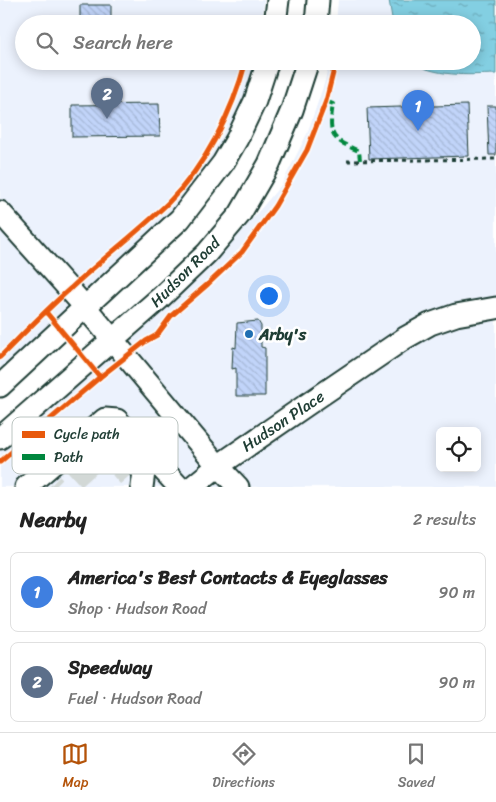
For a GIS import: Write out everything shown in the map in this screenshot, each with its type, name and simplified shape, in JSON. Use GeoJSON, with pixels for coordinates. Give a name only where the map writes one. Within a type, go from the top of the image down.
{"type":"FeatureCollection","features":[{"type":"Feature","properties":{"kind":"street"},"geometry":{"type":"LineString","coordinates":[[277,15],[278,0]]}},
{"type":"Feature","properties":{"kind":"street"},"geometry":{"type":"LineString","coordinates":[[317,15],[318,0]]}},
{"type":"Feature","properties":{"kind":"street"},"geometry":{"type":"LineString","coordinates":[[0,386],[180,219],[223,163],[237,139],[255,101],[265,70]]}},
{"type":"Feature","properties":{"kind":"street","name":"Hudson Road"},"geometry":{"type":"LineString","coordinates":[[24,417],[160,298],[207,253],[240,214],[269,164],[292,110],[305,70]]}},
{"type":"Feature","properties":{"kind":"street"},"geometry":{"type":"LineString","coordinates":[[0,212],[86,308],[177,417]]}},
{"type":"Feature","properties":{"kind":"street","name":"Hudson Place"},"geometry":{"type":"LineString","coordinates":[[192,487],[218,466],[356,371],[430,324],[456,315],[496,308]]}},
{"type":"Feature","properties":{"kind":"street"},"geometry":{"type":"LineString","coordinates":[[178,418],[238,487]]}},
{"type":"Feature","properties":{"kind":"street","name":"Hudson Road"},"geometry":{"type":"LineString","coordinates":[[0,438],[12,428]]}},
{"type":"Feature","properties":{"kind":"street"},"geometry":{"type":"LineString","coordinates":[[37,483],[49,474]]}},
{"type":"Feature","properties":{"kind":"street"},"geometry":{"type":"LineString","coordinates":[[167,474],[179,487]]}},
{"type":"Feature","properties":{"kind":"path"},"geometry":{"type":"LineString","coordinates":[[347,161],[496,159]]}},
{"type":"Feature","properties":{"kind":"shaded area"},"geometry":{"type":"Polygon","coordinates":[[[0,0],[264,0],[263,15],[15,15],[15,70],[253,70],[248,87],[233,122],[215,156],[190,190],[160,222],[0,371],[0,0]]]}},
{"type":"Feature","properties":{"kind":"shaded area"},"geometry":{"type":"Polygon","coordinates":[[[338,0],[496,0],[496,487],[0,487],[0,451],[12,441],[12,474],[178,474],[178,417],[39,417],[197,280],[222,254],[282,184],[307,134],[328,70],[481,70],[481,15],[337,15],[338,0]]]}},
{"type":"Feature","properties":{"kind":"water"},"geometry":{"type":"Polygon","coordinates":[[[389,0],[496,0],[496,74],[462,75],[430,70],[481,70],[481,15],[392,15],[389,0]]]}},
{"type":"Feature","properties":{"kind":"building"},"geometry":{"type":"Polygon","coordinates":[[[80,5],[111,5],[111,15],[80,15],[80,5]]]}},
{"type":"Feature","properties":{"kind":"building"},"geometry":{"type":"Polygon","coordinates":[[[159,104],[160,136],[72,137],[72,105],[159,104]]]}},
{"type":"Feature","properties":{"kind":"building"},"geometry":{"type":"Polygon","coordinates":[[[467,105],[469,156],[369,159],[367,108],[467,105]]]}},
{"type":"Feature","properties":{"kind":"building"},"geometry":{"type":"Polygon","coordinates":[[[487,106],[496,106],[496,155],[489,155],[487,106]]]}},
{"type":"Feature","properties":{"kind":"building"},"geometry":{"type":"Polygon","coordinates":[[[258,321],[261,326],[261,347],[265,348],[265,396],[236,396],[236,368],[232,369],[233,347],[236,348],[237,323],[258,321]]]}},
{"type":"Feature","properties":{"kind":"tunnel"},"geometry":{"type":"LineString","coordinates":[[84,474],[96,487]]}},
{"type":"Feature","properties":{"kind":"tunnel"},"geometry":{"type":"LineString","coordinates":[[52,484],[55,487]]}},
{"type":"Feature","properties":{"kind":"marked path"},"geometry":{"type":"LineString","coordinates":[[326,101],[333,104],[331,123],[334,135],[342,143],[359,151],[360,160]]}},
{"type":"Feature","properties":{"kind":"cycle path"},"geometry":{"type":"LineString","coordinates":[[0,357],[62,296],[156,214],[182,188],[206,155],[216,137],[233,100],[243,70]]}},
{"type":"Feature","properties":{"kind":"cycle path"},"geometry":{"type":"LineString","coordinates":[[53,417],[100,377],[146,341],[157,335],[171,316],[242,252],[275,206],[307,150],[326,101],[334,70]]}},
{"type":"Feature","properties":{"kind":"cycle path"},"geometry":{"type":"LineString","coordinates":[[46,312],[100,377]]}},
{"type":"Feature","properties":{"kind":"cycle path"},"geometry":{"type":"LineString","coordinates":[[0,462],[12,452]]}},
{"type":"Feature","properties":{"kind":"place","name":"Speedway"},"geometry":{"type":"Point","coordinates":[107,119]}},
{"type":"Feature","properties":{"kind":"place","name":"America's Best Contacts & Eyeglasses"},"geometry":{"type":"Point","coordinates":[418,131]}},
{"type":"Feature","properties":{"kind":"place","name":"Arby's"},"geometry":{"type":"Point","coordinates":[249,334]}}]}
